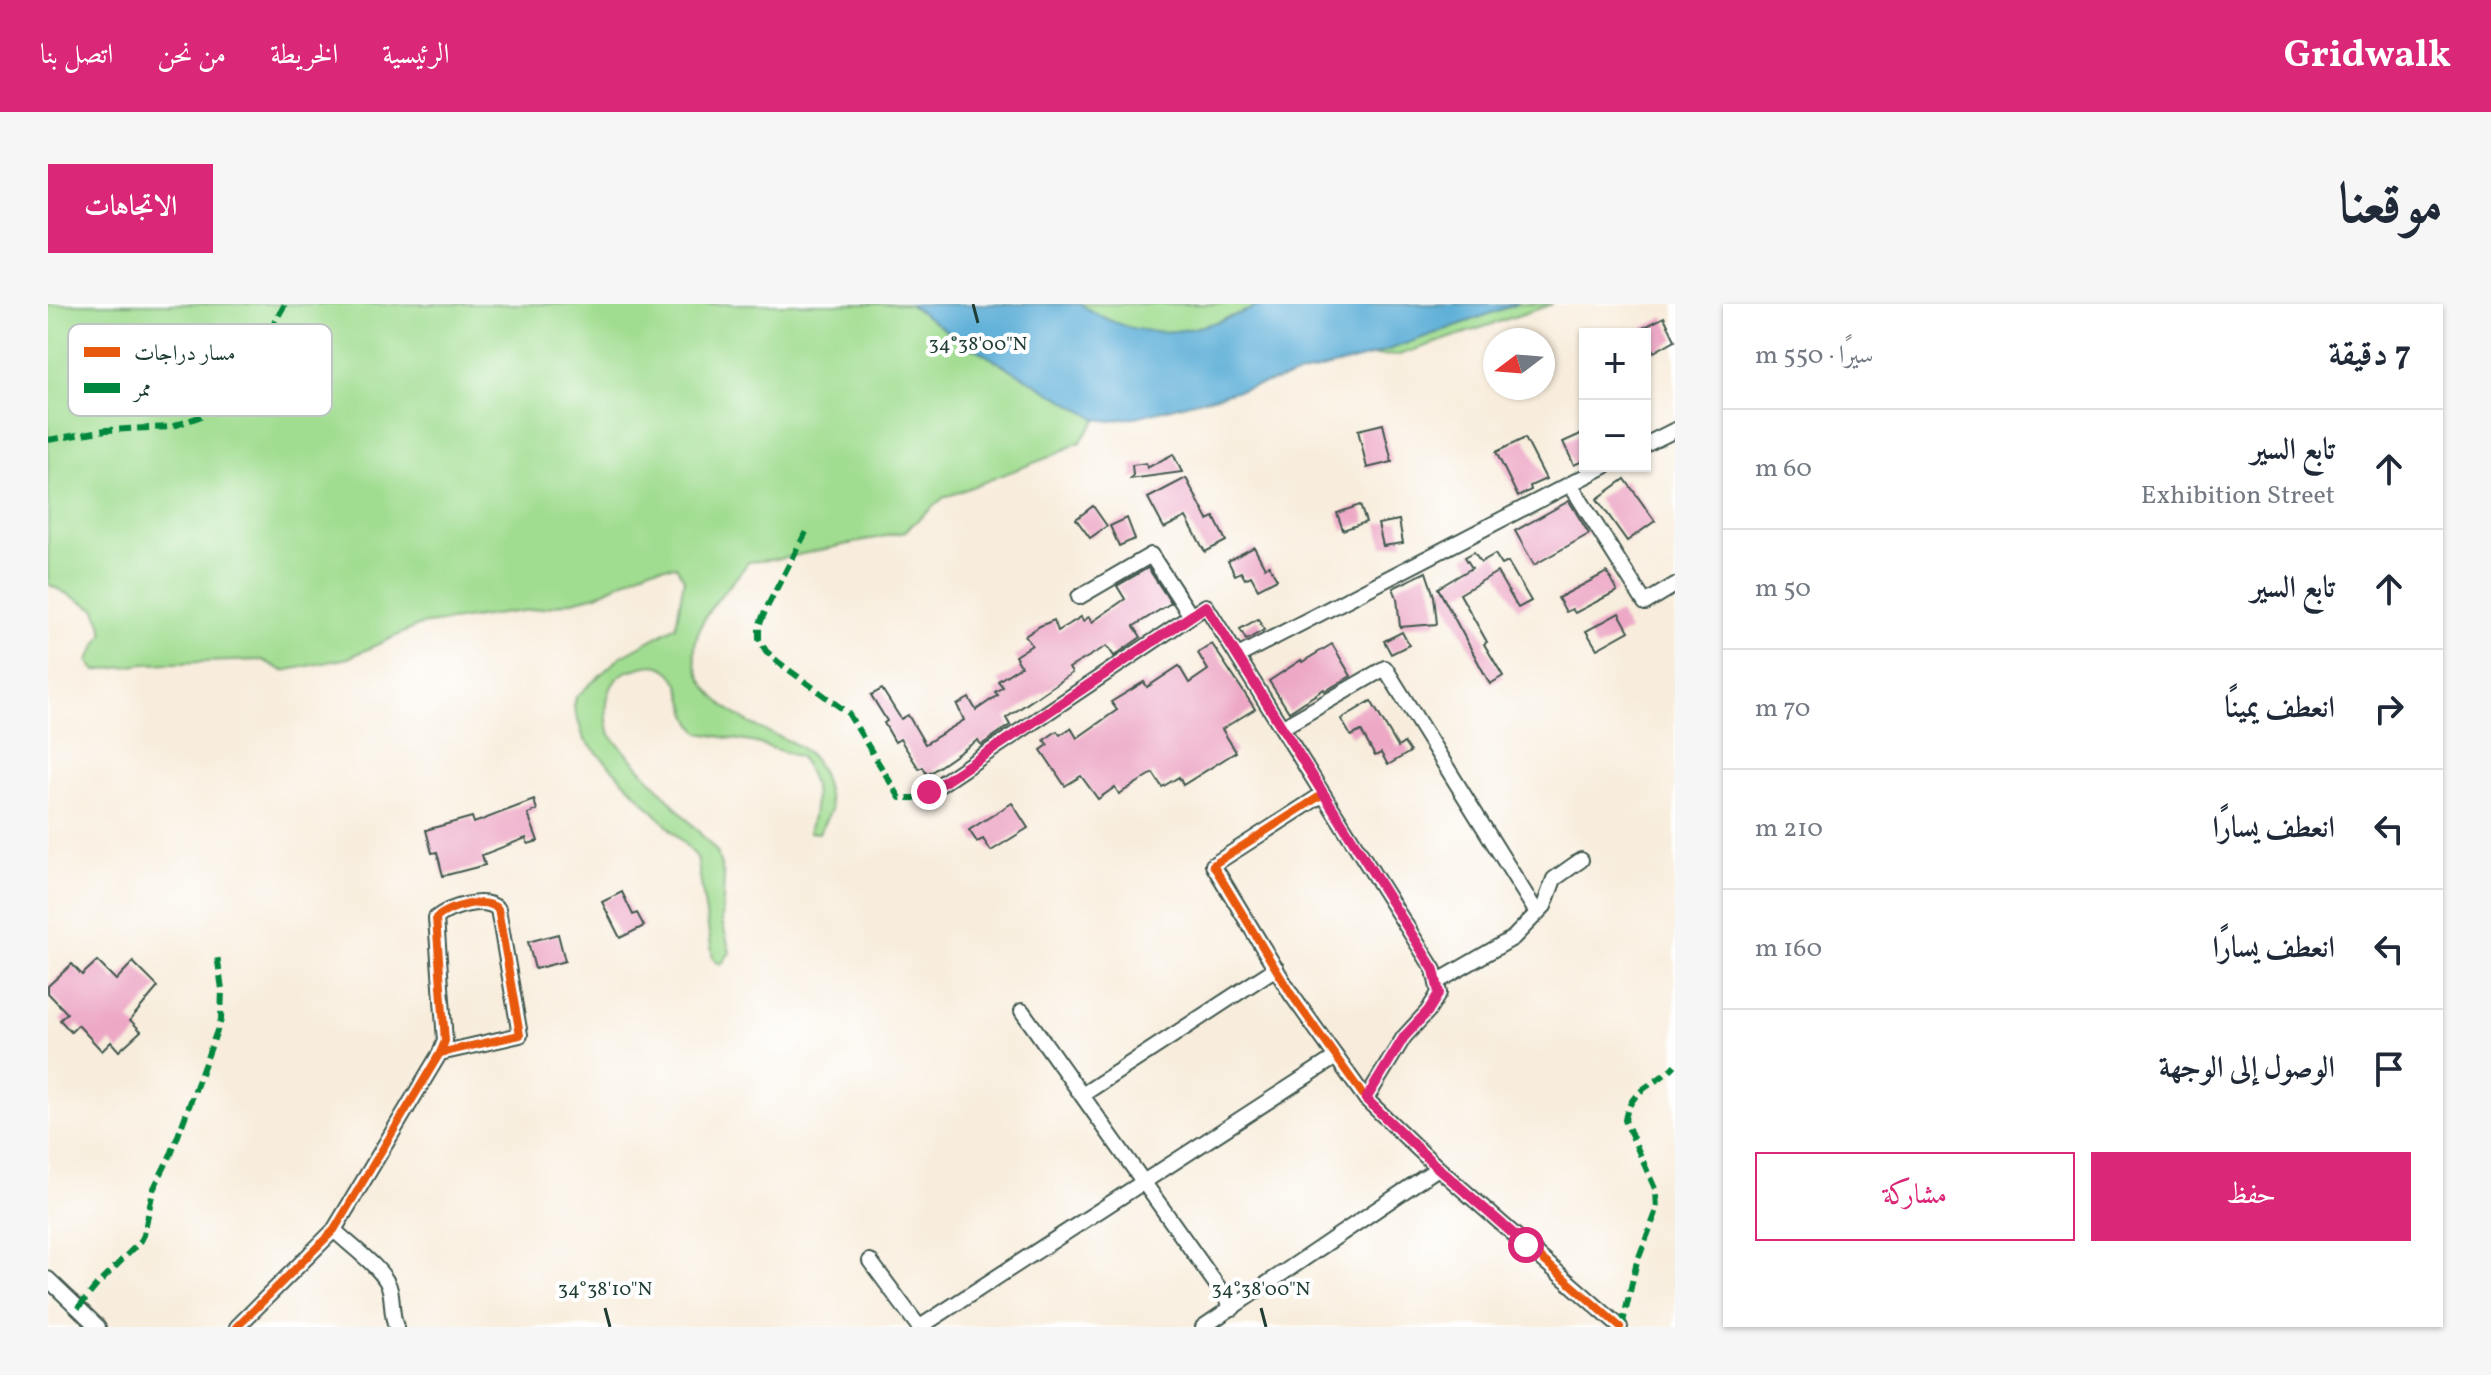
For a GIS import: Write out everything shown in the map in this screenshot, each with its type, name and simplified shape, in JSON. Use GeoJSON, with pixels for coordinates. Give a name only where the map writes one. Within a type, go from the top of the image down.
{"type":"FeatureCollection","features":[{"type":"Feature","properties":{"kind":"street"},"geometry":{"type":"LineString","coordinates":[[1651,442],[1675,430]]}},
{"type":"Feature","properties":{"kind":"street"},"geometry":{"type":"LineString","coordinates":[[1238,656],[1593,472]]}},
{"type":"Feature","properties":{"kind":"street"},"geometry":{"type":"LineString","coordinates":[[1570,484],[1645,603],[1675,585]]}},
{"type":"Feature","properties":{"kind":"street"},"geometry":{"type":"LineString","coordinates":[[1079,597],[1151,555],[1191,616]]}},
{"type":"Feature","properties":{"kind":"street"},"geometry":{"type":"LineString","coordinates":[[929,792],[1206,606],[1434,970],[1439,993],[1428,1011],[1404,1037],[1366,1099]]}},
{"type":"Feature","properties":{"kind":"street"},"geometry":{"type":"LineString","coordinates":[[1283,727],[1385,668],[1537,913]]}},
{"type":"Feature","properties":{"kind":"street"},"geometry":{"type":"LineString","coordinates":[[1323,794],[1213,865],[1276,968],[1366,1099],[1438,1168],[1620,1327]]}},
{"type":"Feature","properties":{"kind":"street"},"geometry":{"type":"LineString","coordinates":[[1437,982],[1513,938],[1544,906],[1554,879],[1581,860]]}},
{"type":"Feature","properties":{"kind":"street"},"geometry":{"type":"LineString","coordinates":[[237,1327],[250,1322],[334,1230],[440,1053],[445,1041],[436,918],[444,912],[482,902],[492,904],[498,909],[520,1035],[440,1053]]}},
{"type":"Feature","properties":{"kind":"street"},"geometry":{"type":"LineString","coordinates":[[1082,1095],[1276,968]]}},
{"type":"Feature","properties":{"kind":"street"},"geometry":{"type":"LineString","coordinates":[[1022,1011],[1144,1181],[1227,1317]]}},
{"type":"Feature","properties":{"kind":"street"},"geometry":{"type":"LineString","coordinates":[[870,1261],[920,1327],[1336,1057]]}},
{"type":"Feature","properties":{"kind":"street"},"geometry":{"type":"LineString","coordinates":[[1203,1327],[1227,1317],[1438,1168]]}},
{"type":"Feature","properties":{"kind":"street"},"geometry":{"type":"LineString","coordinates":[[334,1230],[380,1272],[390,1288],[391,1314],[396,1327]]}},
{"type":"Feature","properties":{"kind":"street"},"geometry":{"type":"LineString","coordinates":[[48,1279],[98,1327]]}},
{"type":"Feature","properties":{"kind":"green space"},"geometry":{"type":"Polygon","coordinates":[[[48,304],[909,304],[958,339],[1097,419],[1080,442],[943,498],[904,532],[779,559],[748,562],[710,609],[698,634],[695,651],[696,667],[702,681],[737,716],[795,744],[818,765],[831,810],[819,833],[809,832],[815,793],[800,757],[756,743],[700,733],[690,718],[678,682],[663,667],[651,665],[628,671],[617,678],[607,701],[610,735],[717,852],[724,876],[722,921],[730,952],[721,965],[713,959],[697,857],[584,739],[574,707],[576,697],[620,657],[676,626],[684,579],[676,566],[650,568],[597,595],[544,608],[420,625],[348,658],[283,671],[263,660],[144,664],[96,671],[88,661],[104,633],[96,609],[48,584],[48,304]]]}},
{"type":"Feature","properties":{"kind":"green space"},"geometry":{"type":"Polygon","coordinates":[[[1080,304],[1264,304],[1193,328],[1149,331],[1104,318],[1080,304]]]}},
{"type":"Feature","properties":{"kind":"green space"},"geometry":{"type":"Polygon","coordinates":[[[1517,304],[1553,304],[1399,355],[1371,356],[1517,304]]]}},
{"type":"Feature","properties":{"kind":"water"},"geometry":{"type":"Polygon","coordinates":[[[909,304],[1080,304],[1128,327],[1172,331],[1216,322],[1264,304],[1517,304],[1371,356],[1111,421],[1097,419],[958,339],[909,304]]]}},
{"type":"Feature","properties":{"kind":"building"},"geometry":{"type":"Polygon","coordinates":[[[1664,317],[1675,340],[1654,352],[1651,328],[1643,328],[1664,317]]]}},
{"type":"Feature","properties":{"kind":"building"},"geometry":{"type":"Polygon","coordinates":[[[1383,424],[1392,462],[1367,468],[1358,430],[1383,424]]]}},
{"type":"Feature","properties":{"kind":"building"},"geometry":{"type":"Polygon","coordinates":[[[1579,435],[1579,463],[1574,465],[1563,442],[1579,435]]]}},
{"type":"Feature","properties":{"kind":"building"},"geometry":{"type":"Polygon","coordinates":[[[1525,438],[1546,479],[1530,486],[1531,490],[1518,497],[1496,452],[1525,438]]]}},
{"type":"Feature","properties":{"kind":"building"},"geometry":{"type":"Polygon","coordinates":[[[1173,454],[1182,472],[1130,479],[1133,475],[1132,465],[1146,463],[1147,468],[1173,454]]]}},
{"type":"Feature","properties":{"kind":"building"},"geometry":{"type":"Polygon","coordinates":[[[1186,478],[1208,520],[1214,517],[1226,541],[1205,552],[1186,517],[1164,528],[1148,498],[1186,478]]]}},
{"type":"Feature","properties":{"kind":"building"},"geometry":{"type":"Polygon","coordinates":[[[1625,479],[1655,521],[1627,541],[1597,499],[1625,479]]]}},
{"type":"Feature","properties":{"kind":"building"},"geometry":{"type":"Polygon","coordinates":[[[1569,501],[1589,534],[1534,565],[1515,531],[1569,501]]]}},
{"type":"Feature","properties":{"kind":"building"},"geometry":{"type":"Polygon","coordinates":[[[1360,505],[1366,522],[1343,530],[1337,513],[1360,505]]]}},
{"type":"Feature","properties":{"kind":"building"},"geometry":{"type":"Polygon","coordinates":[[[1093,506],[1107,526],[1090,538],[1076,519],[1093,506]]]}},
{"type":"Feature","properties":{"kind":"building"},"geometry":{"type":"Polygon","coordinates":[[[1127,518],[1135,539],[1119,546],[1110,526],[1127,518]]]}},
{"type":"Feature","properties":{"kind":"building"},"geometry":{"type":"Polygon","coordinates":[[[1399,520],[1403,543],[1383,546],[1378,524],[1399,520]]]}},
{"type":"Feature","properties":{"kind":"building"},"geometry":{"type":"Polygon","coordinates":[[[1254,547],[1265,568],[1269,565],[1277,579],[1258,589],[1251,576],[1245,579],[1241,572],[1235,575],[1228,561],[1254,547]]]}},
{"type":"Feature","properties":{"kind":"building"},"geometry":{"type":"Polygon","coordinates":[[[1474,552],[1481,562],[1495,554],[1502,565],[1508,562],[1531,601],[1518,608],[1497,572],[1460,594],[1503,676],[1490,684],[1438,588],[1472,568],[1465,557],[1474,552]]]}},
{"type":"Feature","properties":{"kind":"building"},"geometry":{"type":"Polygon","coordinates":[[[1148,568],[1171,603],[1134,626],[1141,637],[1114,656],[1107,646],[1069,668],[1072,673],[1006,718],[1010,725],[981,745],[978,740],[927,775],[923,767],[919,769],[900,739],[895,742],[884,723],[887,721],[871,695],[882,689],[901,719],[908,715],[925,744],[964,720],[957,705],[969,698],[976,710],[998,695],[995,692],[1003,687],[998,681],[1021,666],[1015,656],[1032,645],[1025,636],[1054,620],[1058,631],[1081,617],[1083,621],[1089,617],[1092,622],[1125,599],[1117,586],[1148,568]]]}},
{"type":"Feature","properties":{"kind":"building"},"geometry":{"type":"Polygon","coordinates":[[[1426,572],[1434,596],[1437,624],[1400,627],[1393,588],[1426,572]]]}},
{"type":"Feature","properties":{"kind":"building"},"geometry":{"type":"Polygon","coordinates":[[[1607,572],[1617,591],[1575,613],[1572,609],[1566,612],[1558,598],[1607,572]]]}},
{"type":"Feature","properties":{"kind":"building"},"geometry":{"type":"Polygon","coordinates":[[[1619,613],[1629,631],[1597,649],[1586,631],[1619,613]]]}},
{"type":"Feature","properties":{"kind":"building"},"geometry":{"type":"Polygon","coordinates":[[[1258,619],[1264,630],[1246,640],[1240,629],[1258,619]]]}},
{"type":"Feature","properties":{"kind":"building"},"geometry":{"type":"Polygon","coordinates":[[[1402,632],[1409,645],[1391,654],[1384,641],[1402,632]]]}},
{"type":"Feature","properties":{"kind":"building"},"geometry":{"type":"Polygon","coordinates":[[[1212,644],[1255,709],[1222,729],[1236,752],[1183,785],[1179,777],[1162,787],[1153,773],[1119,794],[1115,787],[1098,799],[1081,776],[1065,786],[1041,750],[1048,745],[1044,740],[1057,731],[1060,735],[1071,728],[1077,738],[1117,710],[1111,702],[1144,682],[1147,687],[1179,666],[1189,683],[1208,670],[1198,653],[1212,644]]]}},
{"type":"Feature","properties":{"kind":"building"},"geometry":{"type":"Polygon","coordinates":[[[1332,644],[1351,676],[1289,712],[1269,681],[1332,644]]]}},
{"type":"Feature","properties":{"kind":"building"},"geometry":{"type":"Polygon","coordinates":[[[1371,701],[1398,747],[1404,743],[1410,752],[1388,765],[1381,753],[1375,756],[1361,731],[1351,736],[1341,719],[1371,701]]]}},
{"type":"Feature","properties":{"kind":"building"},"geometry":{"type":"Polygon","coordinates":[[[534,800],[537,810],[528,814],[538,841],[528,844],[526,838],[482,855],[485,865],[443,876],[437,852],[432,853],[426,830],[472,817],[474,823],[534,800]]]}},
{"type":"Feature","properties":{"kind":"building"},"geometry":{"type":"Polygon","coordinates":[[[1012,803],[1028,828],[991,851],[983,839],[977,842],[969,830],[1012,803]]]}},
{"type":"Feature","properties":{"kind":"building"},"geometry":{"type":"Polygon","coordinates":[[[622,892],[633,915],[637,913],[644,926],[620,938],[602,902],[622,892]]]}},
{"type":"Feature","properties":{"kind":"building"},"geometry":{"type":"Polygon","coordinates":[[[558,934],[565,961],[535,969],[528,942],[558,934]]]}},
{"type":"Feature","properties":{"kind":"building"},"geometry":{"type":"Polygon","coordinates":[[[97,961],[116,980],[133,962],[158,987],[130,1020],[141,1031],[119,1051],[111,1042],[102,1051],[78,1025],[71,1032],[60,1020],[67,1013],[48,993],[48,986],[72,964],[82,975],[97,961]]]}},
{"type":"Feature","properties":{"kind":"marked path"},"geometry":{"type":"LineString","coordinates":[[274,324],[285,304]]}},
{"type":"Feature","properties":{"kind":"marked path"},"geometry":{"type":"LineString","coordinates":[[48,440],[106,430],[171,427],[201,416]]}},
{"type":"Feature","properties":{"kind":"marked path"},"geometry":{"type":"LineString","coordinates":[[806,532],[766,609],[759,626],[759,639],[778,662],[848,713],[900,798],[914,798],[929,792]]}},
{"type":"Feature","properties":{"kind":"marked path"},"geometry":{"type":"LineString","coordinates":[[78,1308],[144,1235],[153,1190],[172,1152],[221,1020],[222,989],[217,955]]}},
{"type":"Feature","properties":{"kind":"marked path"},"geometry":{"type":"LineString","coordinates":[[1622,1327],[1636,1265],[1657,1210],[1656,1191],[1625,1120],[1638,1093],[1675,1065]]}},
{"type":"Feature","properties":{"kind":"cycle path"},"geometry":{"type":"LineString","coordinates":[[929,792],[1206,606],[1323,794],[1213,865],[1291,994],[1366,1099],[1438,1168],[1620,1327]]}},
{"type":"Feature","properties":{"kind":"cycle path"},"geometry":{"type":"LineString","coordinates":[[237,1327],[334,1230],[440,1053],[445,1041],[436,918],[467,904],[492,905],[498,909],[520,1035],[440,1053]]}},
{"type":"Feature","properties":{"kind":"route"},"geometry":{"type":"LineString","coordinates":[[929,792],[1206,606],[1434,970],[1439,993],[1428,1011],[1404,1037],[1366,1099],[1438,1168],[1526,1245]]}}]}
